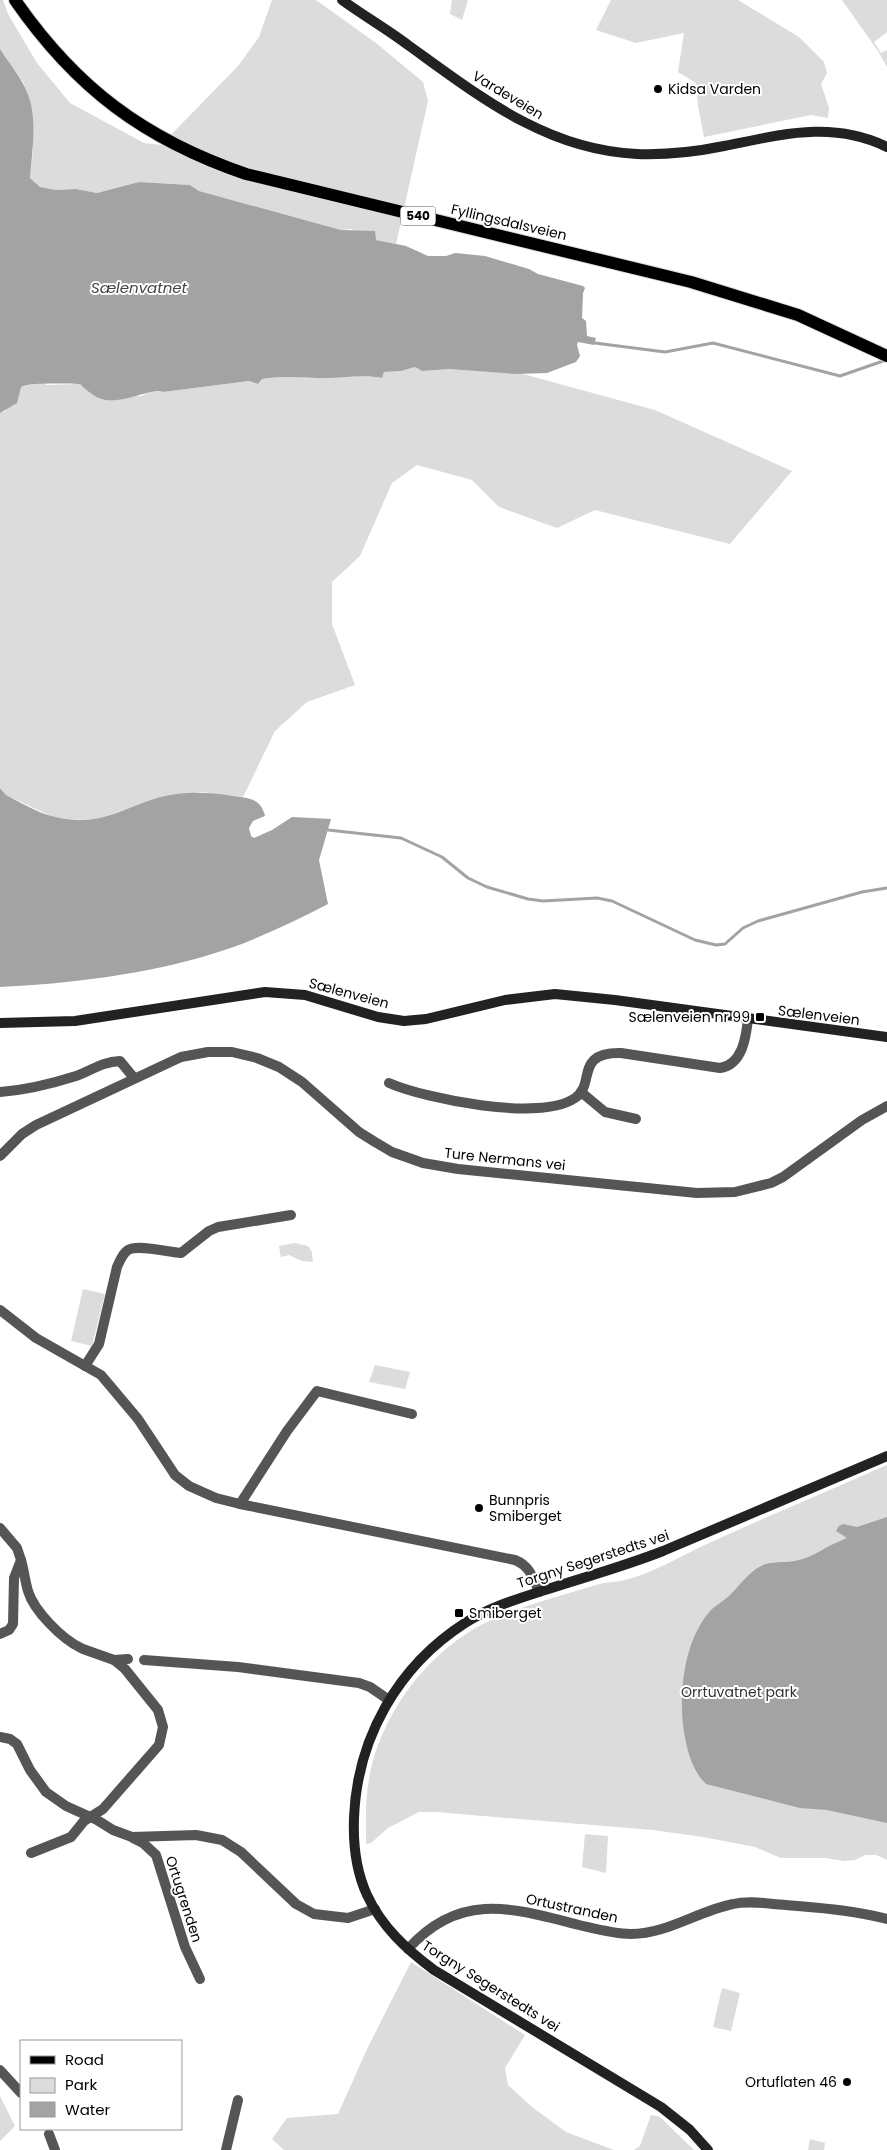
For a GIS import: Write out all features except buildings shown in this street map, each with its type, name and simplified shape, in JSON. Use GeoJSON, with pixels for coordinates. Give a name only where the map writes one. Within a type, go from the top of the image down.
{"type":"FeatureCollection","features":[{"type":"Feature","properties":{"kind":"main road","name":"Fyllingsdalsveien"},"geometry":{"type":"LineString","coordinates":[[15,0],[38,32],[88,86],[142,127],[194,155],[261,178],[638,269],[740,296],[798,315],[887,356]]}},
{"type":"Feature","properties":{"kind":"main road","name":"Vardeveien"},"geometry":{"type":"LineString","coordinates":[[342,0],[500,110],[533,128],[565,140],[605,150],[660,154],[696,151],[780,134],[813,131],[847,134],[887,147]]}},
{"type":"Feature","properties":{"kind":"main road","name":"Fyllingsdalsveien"},"geometry":{"type":"LineString","coordinates":[[870,348],[887,362]]}},
{"type":"Feature","properties":{"kind":"main road","name":"Sælenveien"},"geometry":{"type":"LineString","coordinates":[[0,1023],[76,1022],[264,992],[305,995],[378,1017],[404,1021],[426,1019],[505,1000],[554,994],[615,1000],[887,1037]]}},
{"type":"Feature","properties":{"kind":"main road","name":"Torgny Segerstedts vei"},"geometry":{"type":"LineString","coordinates":[[708,2150],[690,2130],[660,2107],[434,1970],[408,1949],[384,1924],[367,1894],[355,1855],[354,1808],[362,1762],[372,1732],[388,1700],[415,1664],[446,1635],[495,1607],[664,1551],[887,1456]]}},
{"type":"Feature","properties":{"kind":"street"},"geometry":{"type":"LineString","coordinates":[[389,1083],[409,1091],[497,1107],[553,1107],[566,1104],[581,1092],[589,1069],[599,1056],[606,1053],[620,1053],[720,1068],[727,1067],[738,1057],[743,1046],[748,1019]]}},
{"type":"Feature","properties":{"kind":"street","name":"Ture Nermans vei"},"geometry":{"type":"LineString","coordinates":[[0,1156],[22,1134],[36,1125],[181,1057],[208,1052],[232,1052],[257,1058],[279,1067],[302,1082],[359,1132],[392,1152],[408,1159],[452,1168],[697,1193],[735,1192],[771,1183],[789,1173],[862,1120],[887,1106]]}},
{"type":"Feature","properties":{"kind":"street"},"geometry":{"type":"LineString","coordinates":[[0,1092],[31,1088],[59,1081],[78,1075],[105,1062],[120,1061],[134,1078]]}},
{"type":"Feature","properties":{"kind":"street"},"geometry":{"type":"LineString","coordinates":[[581,1092],[605,1112],[636,1119]]}},
{"type":"Feature","properties":{"kind":"street"},"geometry":{"type":"LineString","coordinates":[[85,1366],[99,1344],[118,1267],[122,1256],[128,1250],[141,1248],[181,1253],[209,1231],[218,1227],[291,1215]]}},
{"type":"Feature","properties":{"kind":"street"},"geometry":{"type":"LineString","coordinates":[[0,1310],[36,1338],[101,1374],[126,1403],[175,1474],[189,1486],[216,1498],[240,1504],[515,1560],[524,1564],[532,1573],[539,1592]]}},
{"type":"Feature","properties":{"kind":"street"},"geometry":{"type":"LineString","coordinates":[[240,1504],[317,1391],[412,1414]]}},
{"type":"Feature","properties":{"kind":"street"},"geometry":{"type":"LineString","coordinates":[[0,1528],[17,1548],[28,1590],[38,1608],[67,1640],[82,1649],[114,1660],[126,1669],[158,1710],[163,1727],[162,1735],[154,1751],[103,1809],[84,1821],[66,1840],[31,1853]]}},
{"type":"Feature","properties":{"kind":"street"},"geometry":{"type":"LineString","coordinates":[[0,1634],[9,1630],[13,1624],[14,1578],[21,1560]]}},
{"type":"Feature","properties":{"kind":"street"},"geometry":{"type":"LineString","coordinates":[[114,1660],[128,1659]]}},
{"type":"Feature","properties":{"kind":"street"},"geometry":{"type":"LineString","coordinates":[[144,1660],[238,1667],[359,1683],[370,1687],[388,1700]]}},
{"type":"Feature","properties":{"kind":"street","name":"Ortugrenden"},"geometry":{"type":"LineString","coordinates":[[0,1737],[10,1739],[17,1744],[30,1770],[46,1792],[66,1806],[143,1843],[156,1855],[185,1947],[200,1979]]}},
{"type":"Feature","properties":{"kind":"street","name":"Ortugrenden"},"geometry":{"type":"LineString","coordinates":[[132,1837],[196,1835],[222,1840],[241,1852],[296,1904],[314,1914],[348,1918],[375,1909]]}},
{"type":"Feature","properties":{"kind":"street","name":"Ortustranden"},"geometry":{"type":"LineString","coordinates":[[408,1949],[449,1917],[471,1910],[486,1908],[509,1909],[606,1931],[631,1934],[650,1932],[678,1924],[705,1912],[735,1904],[754,1903],[847,1910],[887,1918]]}},
{"type":"Feature","properties":{"kind":"street"},"geometry":{"type":"LineString","coordinates":[[0,2070],[20,2092]]}},
{"type":"Feature","properties":{"kind":"street"},"geometry":{"type":"LineString","coordinates":[[226,2150],[238,2100]]}},
{"type":"Feature","properties":{"kind":"street"},"geometry":{"type":"LineString","coordinates":[[49,2134],[55,2150]]}},
{"type":"Feature","properties":{"kind":"green space"},"geometry":{"type":"Polygon","coordinates":[[[0,0],[3,0],[8,14],[37,63],[70,103],[144,143],[161,145],[238,66],[259,37],[272,0],[316,0],[376,43],[423,82],[428,101],[396,244],[376,240],[351,229],[341,230],[199,191],[190,185],[139,182],[97,193],[76,189],[56,190],[40,187],[30,178],[33,150],[28,95],[23,82],[0,49],[0,0]]]}},
{"type":"Feature","properties":{"kind":"green space"},"geometry":{"type":"Polygon","coordinates":[[[452,0],[468,0],[462,20],[450,14],[452,0]]]}},
{"type":"Feature","properties":{"kind":"green space"},"geometry":{"type":"Polygon","coordinates":[[[611,0],[738,0],[799,37],[824,62],[827,73],[821,84],[829,108],[828,118],[811,115],[704,137],[696,83],[678,72],[684,33],[636,43],[596,30],[611,0]]]}},
{"type":"Feature","properties":{"kind":"green space"},"geometry":{"type":"Polygon","coordinates":[[[842,0],[887,0],[887,32],[874,42],[881,53],[887,50],[887,67],[878,51],[842,0]]]}},
{"type":"Feature","properties":{"kind":"green space"},"geometry":{"type":"Polygon","coordinates":[[[415,367],[422,371],[449,369],[523,374],[655,410],[792,471],[730,544],[595,510],[557,528],[499,507],[472,480],[417,465],[392,483],[360,556],[332,582],[332,624],[355,685],[307,702],[275,731],[243,797],[201,792],[158,798],[101,818],[85,820],[55,818],[6,795],[0,788],[0,413],[5,411],[21,387],[41,383],[47,385],[80,384],[86,389],[141,396],[157,390],[163,392],[249,381],[258,384],[262,379],[278,377],[326,378],[361,376],[381,378],[384,372],[401,371],[415,367]]]}},
{"type":"Feature","properties":{"kind":"green space"},"geometry":{"type":"Polygon","coordinates":[[[295,1243],[308,1246],[312,1252],[313,1262],[302,1261],[289,1255],[281,1257],[279,1246],[295,1243]]]}},
{"type":"Feature","properties":{"kind":"green space"},"geometry":{"type":"Polygon","coordinates":[[[83,1289],[105,1294],[92,1346],[71,1341],[83,1289]]]}},
{"type":"Feature","properties":{"kind":"green space"},"geometry":{"type":"Polygon","coordinates":[[[375,1365],[410,1372],[405,1389],[369,1382],[375,1365]]]}},
{"type":"Feature","properties":{"kind":"green space","name":"Orrtuvatnet park"},"geometry":{"type":"Polygon","coordinates":[[[887,1465],[887,1860],[876,1855],[865,1855],[855,1860],[844,1861],[826,1858],[781,1858],[755,1847],[653,1830],[436,1812],[419,1812],[388,1828],[371,1843],[366,1844],[369,1779],[375,1755],[384,1732],[395,1709],[409,1688],[426,1668],[464,1635],[485,1623],[528,1606],[603,1583],[617,1582],[644,1574],[731,1533],[887,1465]]]}},
{"type":"Feature","properties":{"kind":"green space"},"geometry":{"type":"Polygon","coordinates":[[[585,1834],[608,1836],[606,1873],[582,1867],[585,1834]]]}},
{"type":"Feature","properties":{"kind":"green space"},"geometry":{"type":"Polygon","coordinates":[[[411,1962],[525,2035],[505,2068],[508,2085],[532,2107],[566,2132],[614,2150],[284,2150],[272,2139],[287,2118],[338,2114],[368,2047],[411,1962]]]}},
{"type":"Feature","properties":{"kind":"green space"},"geometry":{"type":"Polygon","coordinates":[[[722,1988],[740,1993],[731,2031],[713,2027],[722,1988]]]}},
{"type":"Feature","properties":{"kind":"green space"},"geometry":{"type":"Polygon","coordinates":[[[0,2096],[15,2126],[0,2141],[0,2096]]]}},
{"type":"Feature","properties":{"kind":"green space"},"geometry":{"type":"Polygon","coordinates":[[[651,2115],[660,2117],[694,2150],[634,2150],[640,2146],[651,2115]]]}},
{"type":"Feature","properties":{"kind":"green space"},"geometry":{"type":"Polygon","coordinates":[[[810,2139],[825,2143],[824,2150],[808,2150],[810,2139]]]}},
{"type":"Feature","properties":{"kind":"water","name":"Sælenvatnet"},"geometry":{"type":"Polygon","coordinates":[[[0,49],[22,81],[30,102],[33,135],[30,178],[40,187],[56,190],[76,189],[97,193],[139,182],[190,185],[199,191],[341,230],[375,231],[376,240],[406,246],[428,256],[446,256],[455,253],[485,256],[529,269],[538,274],[583,286],[585,288],[582,318],[586,321],[587,336],[596,338],[594,345],[578,342],[580,356],[576,362],[547,373],[515,374],[449,369],[422,371],[415,367],[401,371],[384,372],[382,378],[361,376],[270,378],[262,379],[258,384],[249,381],[163,392],[158,391],[116,400],[99,398],[80,384],[33,384],[21,387],[17,403],[0,413],[0,49]]]}},
{"type":"Feature","properties":{"kind":"water"},"geometry":{"type":"Polygon","coordinates":[[[0,788],[6,795],[34,810],[72,820],[103,817],[157,798],[176,794],[204,793],[244,797],[257,802],[265,816],[253,821],[249,828],[251,836],[254,838],[272,830],[292,817],[331,819],[319,860],[328,904],[257,938],[187,961],[107,977],[0,987],[0,788]]]}},
{"type":"Feature","properties":{"kind":"water"},"geometry":{"type":"Polygon","coordinates":[[[887,1517],[887,1823],[827,1810],[800,1808],[706,1784],[694,1767],[689,1753],[682,1717],[685,1667],[695,1635],[703,1621],[712,1609],[728,1597],[748,1576],[761,1566],[769,1563],[795,1561],[805,1558],[847,1538],[836,1531],[843,1524],[857,1527],[887,1517]]]}},
{"type":"Feature","properties":{"kind":"waterway"},"geometry":{"type":"LineString","coordinates":[[595,343],[665,352],[713,343],[840,376],[886,360]]}},
{"type":"Feature","properties":{"kind":"waterway"},"geometry":{"type":"LineString","coordinates":[[328,830],[401,838],[442,857],[468,878],[487,887],[528,899],[543,901],[597,898],[612,901],[695,940],[716,945],[725,944],[743,928],[758,921],[862,892],[887,888]]}},
{"type":"Feature","properties":{"kind":"place","name":"Kidsa Varden"},"geometry":{"type":"Point","coordinates":[658,89]}},
{"type":"Feature","properties":{"kind":"place","name":"Sælenveien nr 99"},"geometry":{"type":"Point","coordinates":[760,1017]}},
{"type":"Feature","properties":{"kind":"place","name":"Bunnpris Smiberget"},"geometry":{"type":"Point","coordinates":[479,1508]}},
{"type":"Feature","properties":{"kind":"place","name":"Smiberget"},"geometry":{"type":"Point","coordinates":[459,1613]}},
{"type":"Feature","properties":{"kind":"place","name":"Ortuflaten 46"},"geometry":{"type":"Point","coordinates":[847,2082]}}]}
